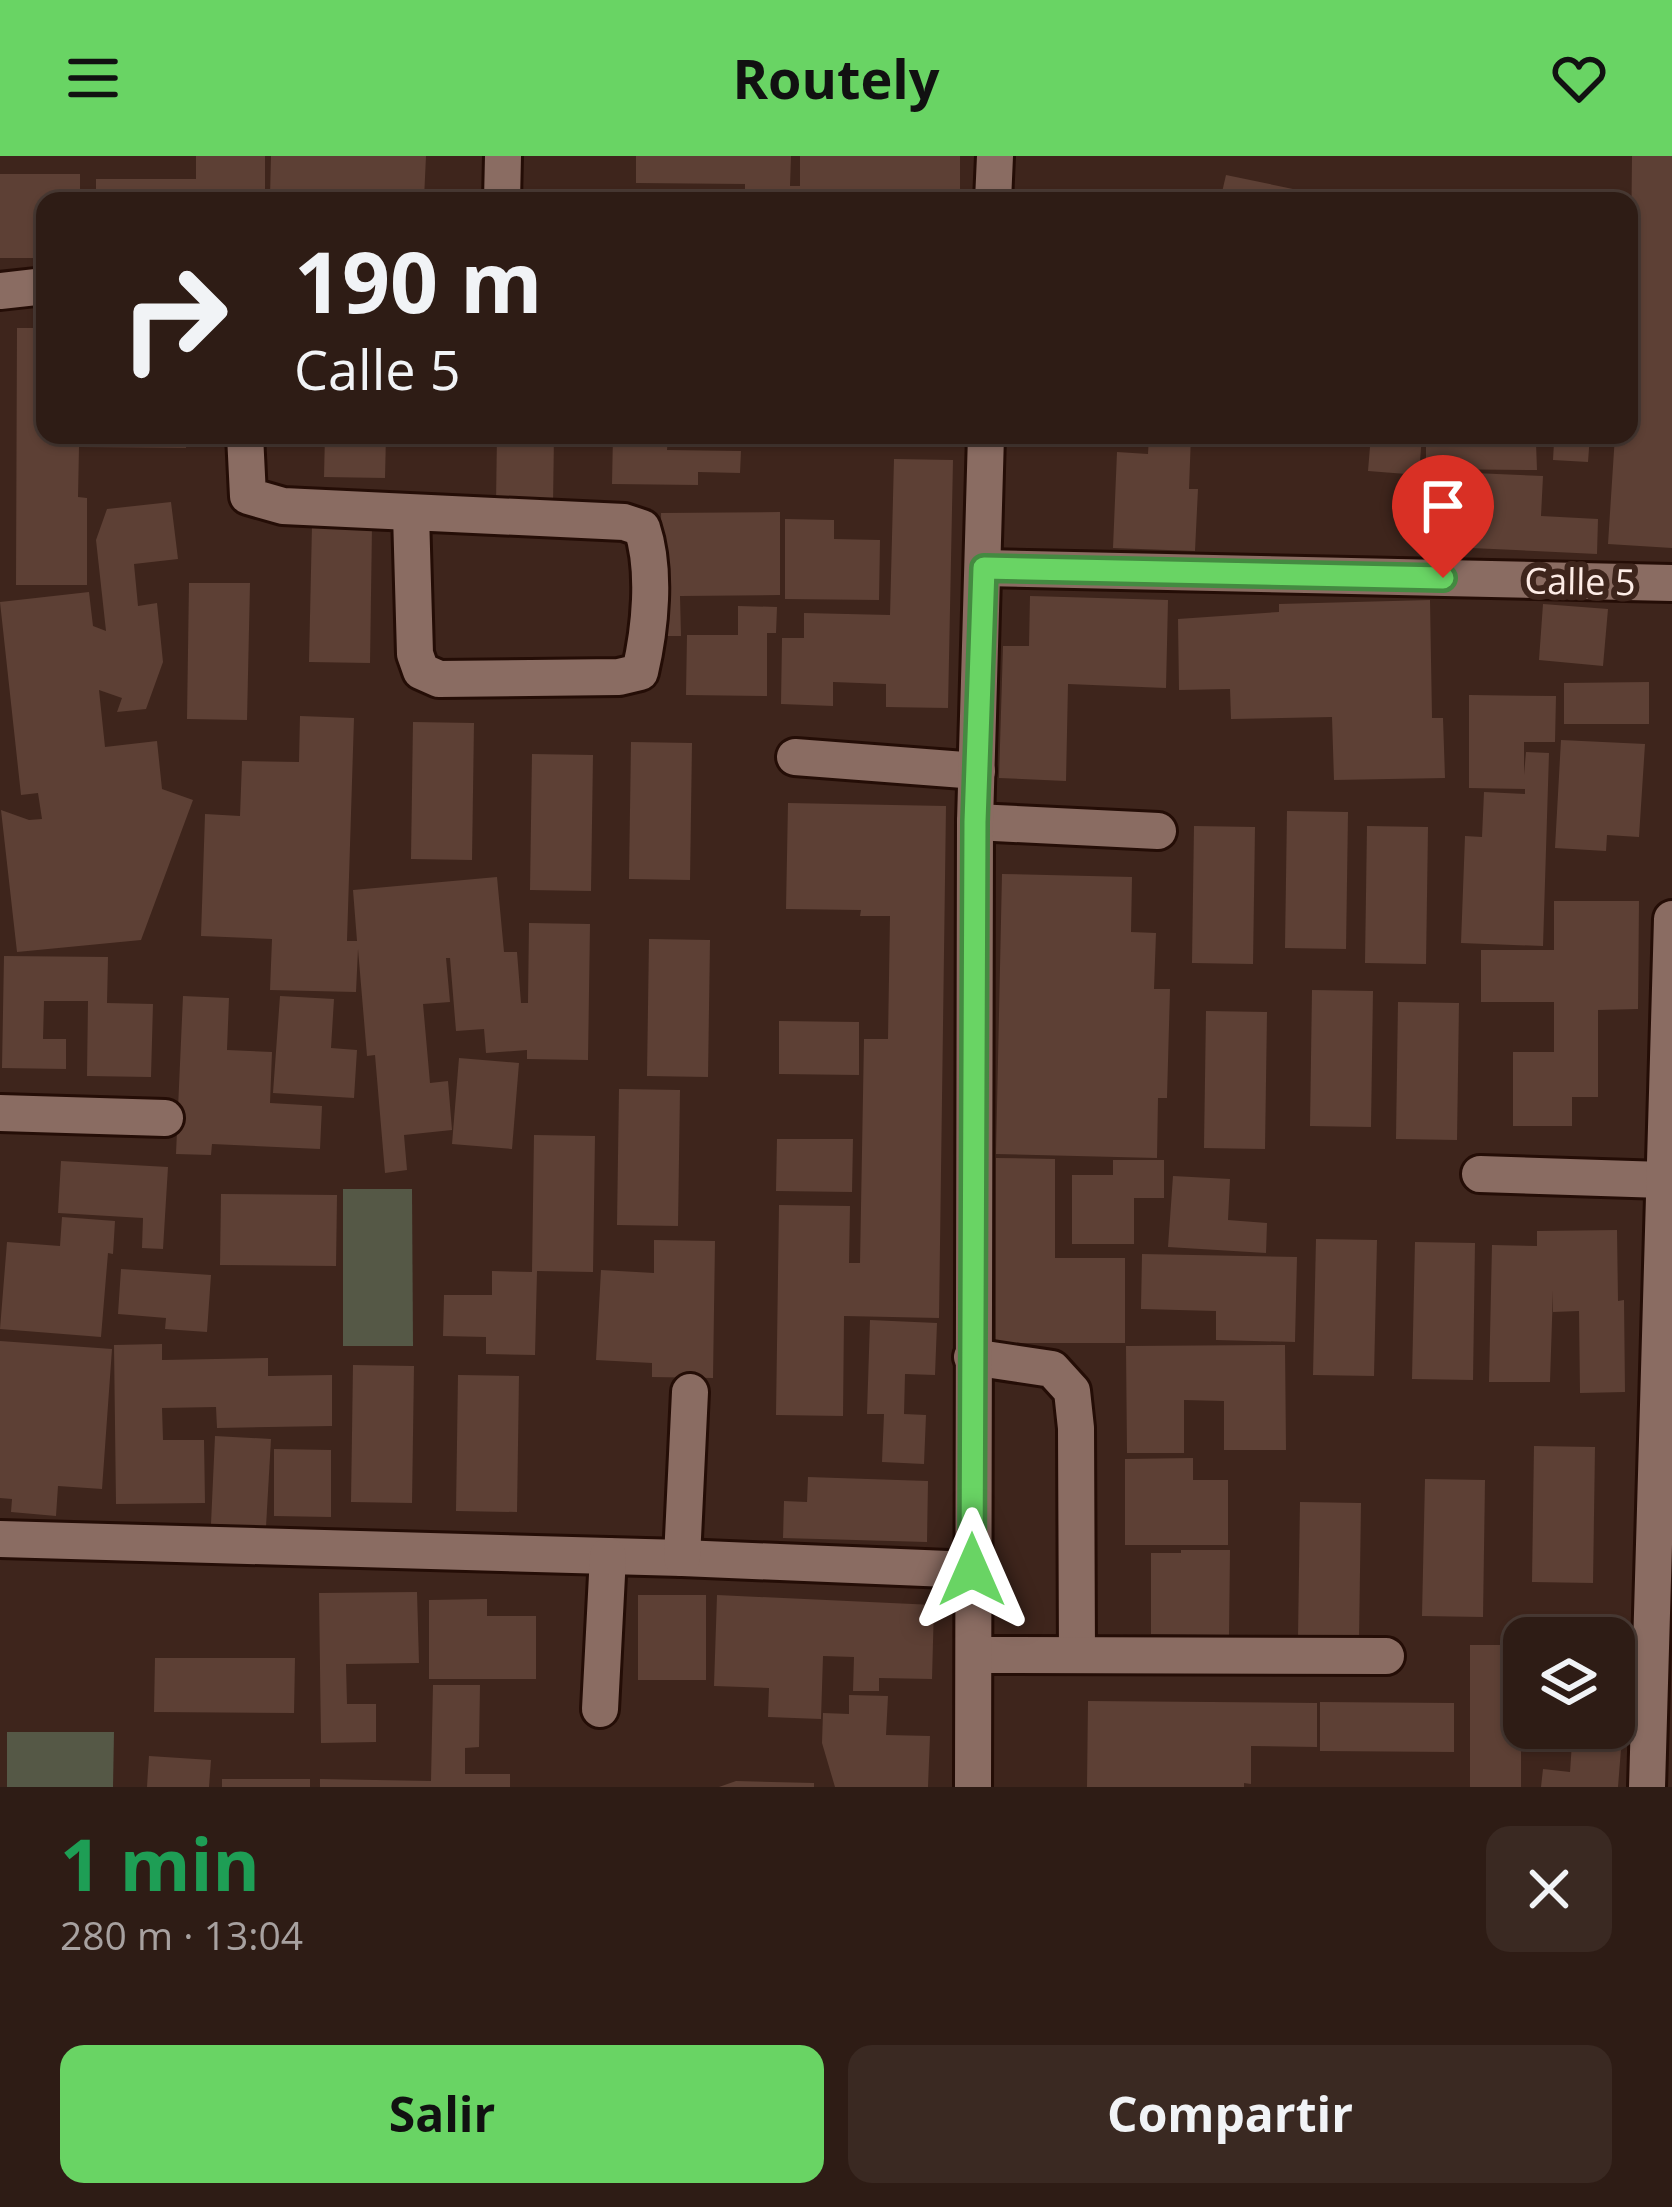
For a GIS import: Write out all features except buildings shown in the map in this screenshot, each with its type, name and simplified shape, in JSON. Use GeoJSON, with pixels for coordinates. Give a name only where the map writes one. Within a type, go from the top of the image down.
{"type":"FeatureCollection","features":[{"type":"Feature","properties":{"kind":"street"},"geometry":{"type":"LineString","coordinates":[[502,192],[503,156]]}},
{"type":"Feature","properties":{"kind":"street"},"geometry":{"type":"LineString","coordinates":[[993,192],[995,156]]}},
{"type":"Feature","properties":{"kind":"street"},"geometry":{"type":"LineString","coordinates":[[0,292],[36,287]]}},
{"type":"Feature","properties":{"kind":"street"},"geometry":{"type":"LineString","coordinates":[[245,444],[248,496],[283,506],[624,522],[642,528],[650,550],[640,671],[619,676],[440,679],[421,671],[416,654],[411,514]]}},
{"type":"Feature","properties":{"kind":"street"},"geometry":{"type":"LineString","coordinates":[[973,1787],[975,822],[986,444]]}},
{"type":"Feature","properties":{"kind":"street","name":"Calle 5"},"geometry":{"type":"LineString","coordinates":[[984,568],[1672,583]]}},
{"type":"Feature","properties":{"kind":"street"},"geometry":{"type":"LineString","coordinates":[[795,757],[977,770]]}},
{"type":"Feature","properties":{"kind":"street"},"geometry":{"type":"LineString","coordinates":[[975,822],[1158,832]]}},
{"type":"Feature","properties":{"kind":"street"},"geometry":{"type":"LineString","coordinates":[[1647,1787],[1663,1570],[1664,1180],[1672,919]]}},
{"type":"Feature","properties":{"kind":"street"},"geometry":{"type":"LineString","coordinates":[[0,1113],[165,1118]]}},
{"type":"Feature","properties":{"kind":"street"},"geometry":{"type":"LineString","coordinates":[[1480,1174],[1664,1180]]}},
{"type":"Feature","properties":{"kind":"street"},"geometry":{"type":"LineString","coordinates":[[972,1357],[1052,1369],[1072,1391],[1076,1653]]}},
{"type":"Feature","properties":{"kind":"street"},"geometry":{"type":"LineString","coordinates":[[682,1558],[690,1392]]}},
{"type":"Feature","properties":{"kind":"street"},"geometry":{"type":"LineString","coordinates":[[0,1539],[972,1570]]}},
{"type":"Feature","properties":{"kind":"street"},"geometry":{"type":"LineString","coordinates":[[600,1709],[608,1556]]}},
{"type":"Feature","properties":{"kind":"street"},"geometry":{"type":"LineString","coordinates":[[974,1655],[1386,1656]]}},
{"type":"Feature","properties":{"kind":"green space"},"geometry":{"type":"Polygon","coordinates":[[[343,1189],[412,1189],[413,1346],[343,1346],[343,1189]]]}},
{"type":"Feature","properties":{"kind":"green space"},"geometry":{"type":"Polygon","coordinates":[[[7,1732],[114,1732],[113,1787],[7,1787],[7,1732]]]}},
{"type":"Feature","properties":{"kind":"route"},"geometry":{"type":"LineString","coordinates":[[972,1570],[975,822],[984,568],[1443,578]]}}]}
